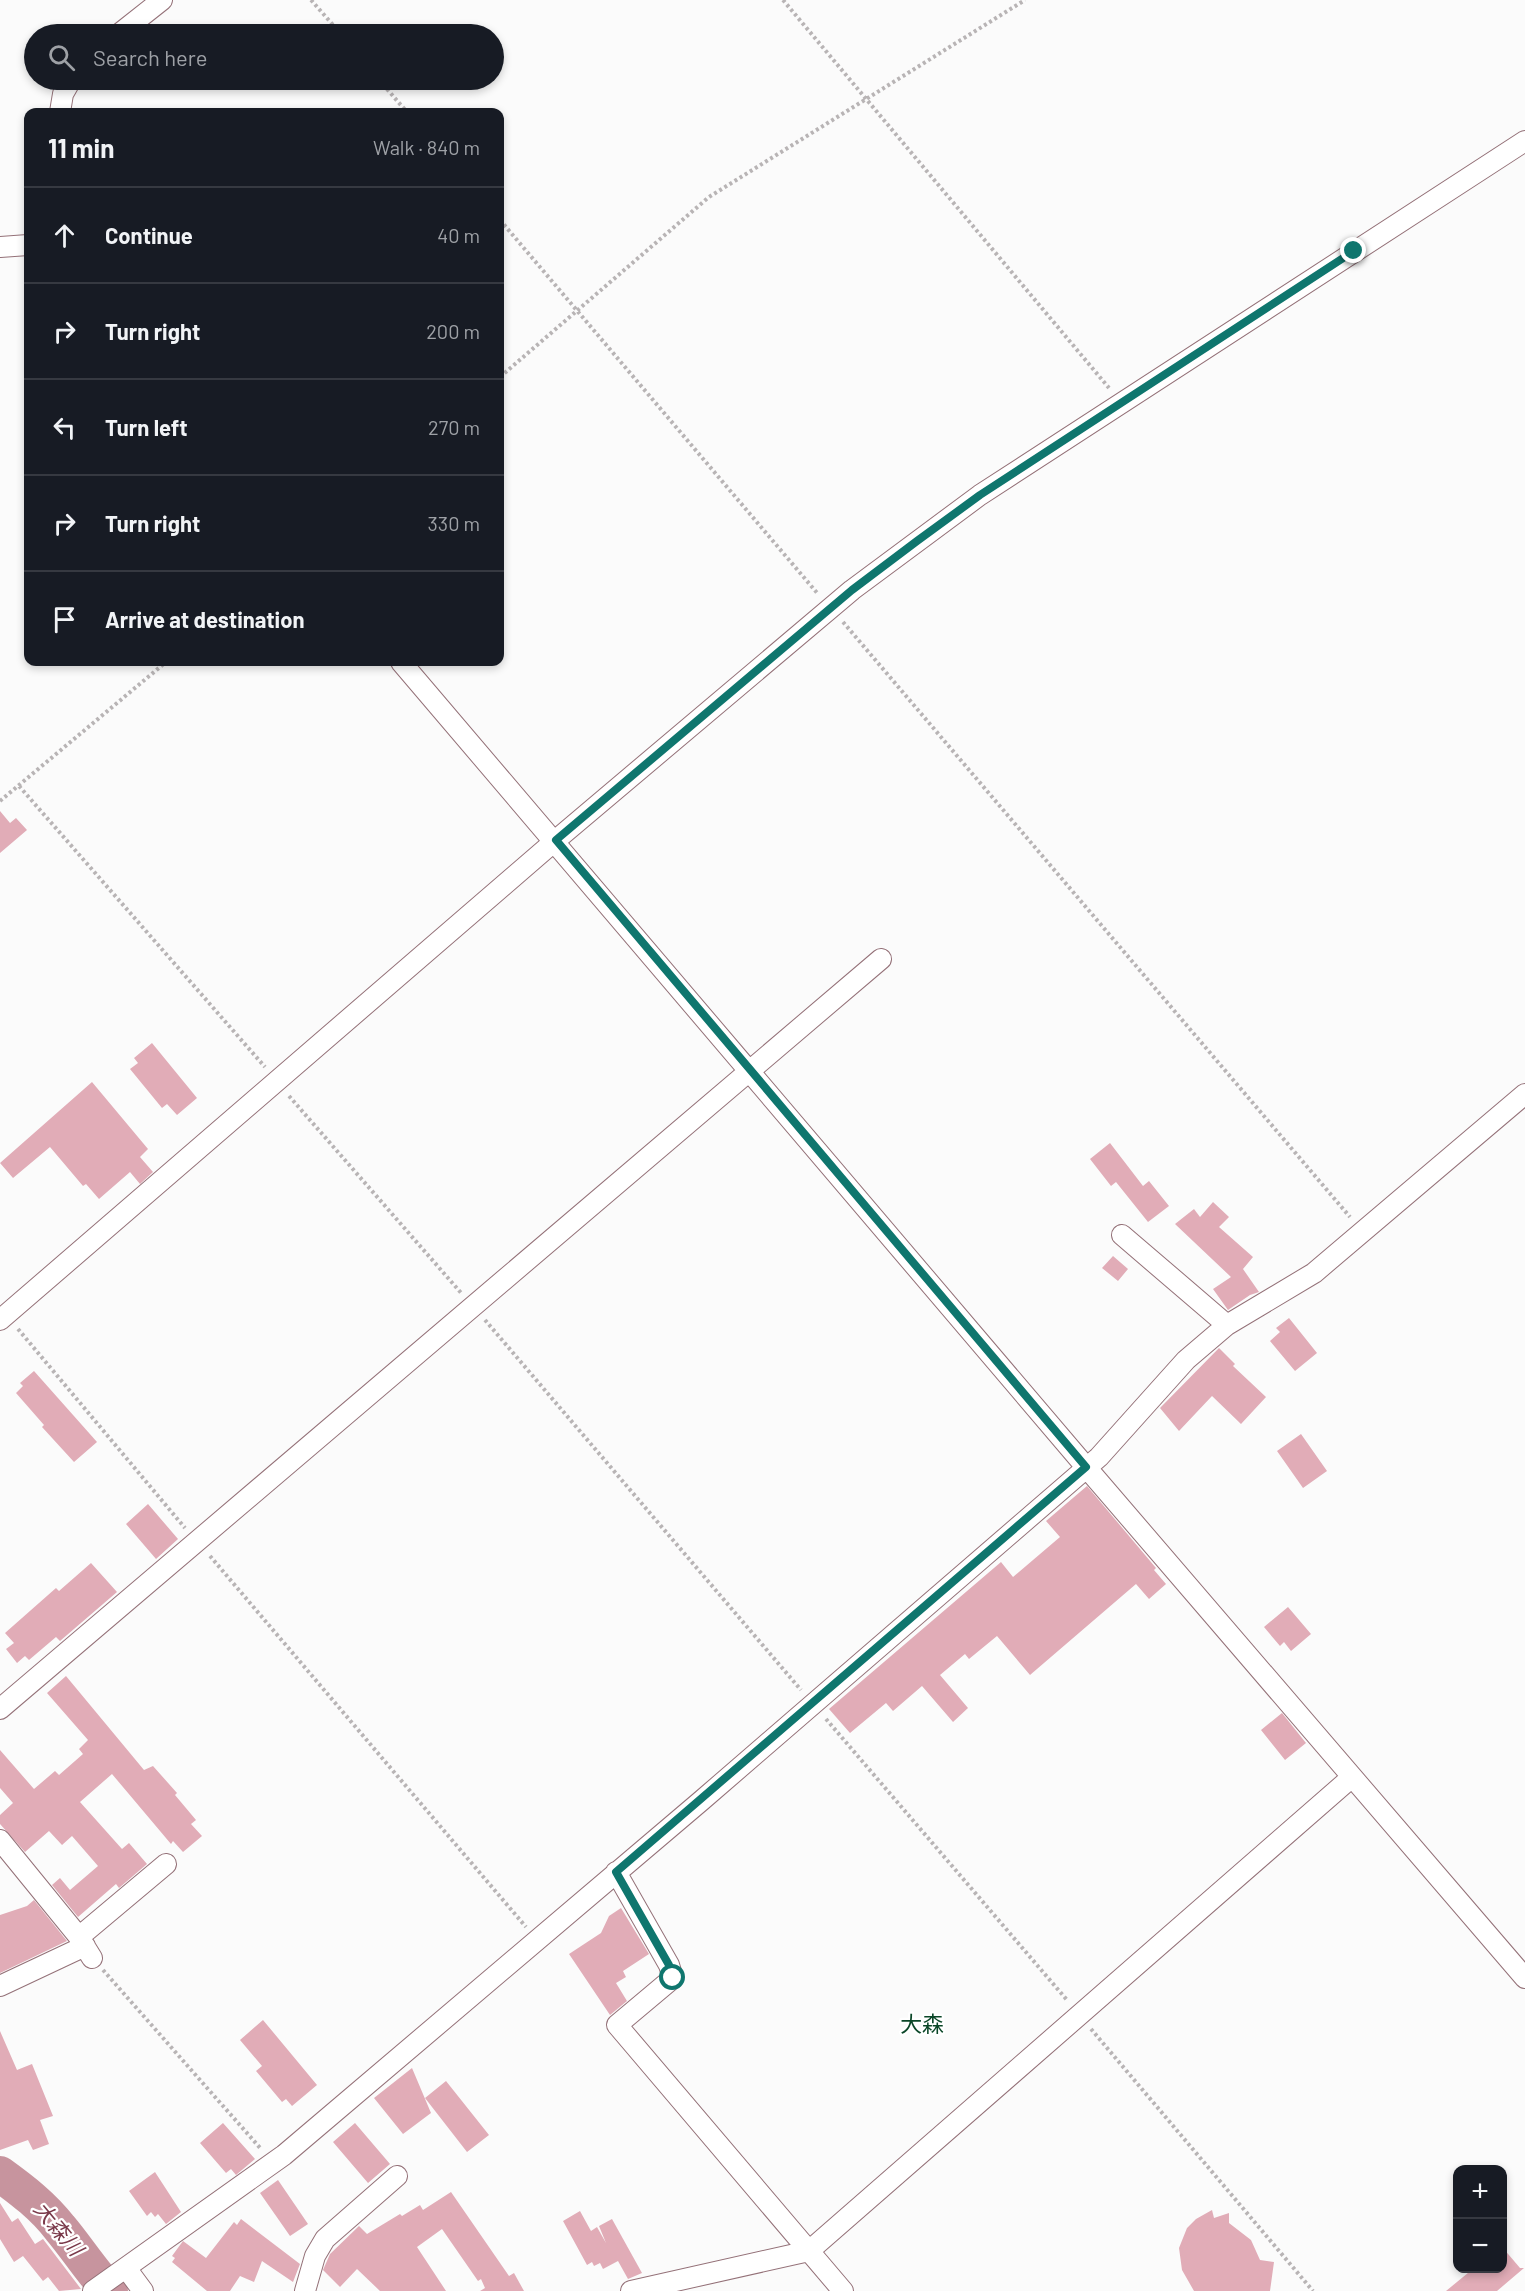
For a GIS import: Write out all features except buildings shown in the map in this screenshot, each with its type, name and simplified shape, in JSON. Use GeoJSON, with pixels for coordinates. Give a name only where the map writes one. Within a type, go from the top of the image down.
{"type":"FeatureCollection","features":[{"type":"Feature","properties":{"kind":"street"},"geometry":{"type":"LineString","coordinates":[[132,24],[162,0]]}},
{"type":"Feature","properties":{"kind":"street"},"geometry":{"type":"LineString","coordinates":[[61,108],[65,90]]}},
{"type":"Feature","properties":{"kind":"street"},"geometry":{"type":"LineString","coordinates":[[3,1318],[556,840],[831,608],[980,495],[1525,141]]}},
{"type":"Feature","properties":{"kind":"street"},"geometry":{"type":"LineString","coordinates":[[0,247],[24,245]]}},
{"type":"Feature","properties":{"kind":"street"},"geometry":{"type":"LineString","coordinates":[[404,666],[556,840],[1086,1467],[1352,1777],[1523,1970]]}},
{"type":"Feature","properties":{"kind":"street"},"geometry":{"type":"LineString","coordinates":[[0,1709],[198,1543],[881,958]]}},
{"type":"Feature","properties":{"kind":"street"},"geometry":{"type":"LineString","coordinates":[[93,2291],[273,2164],[813,1704],[1086,1467],[1148,1405],[1186,1360],[1227,1325],[1314,1273],[1525,1094]]}},
{"type":"Feature","properties":{"kind":"street"},"geometry":{"type":"LineString","coordinates":[[1122,1236],[1227,1325]]}},
{"type":"Feature","properties":{"kind":"street"},"geometry":{"type":"LineString","coordinates":[[631,2291],[809,2252],[1352,1777]]}},
{"type":"Feature","properties":{"kind":"street"},"geometry":{"type":"LineString","coordinates":[[0,1840],[86,1947]]}},
{"type":"Feature","properties":{"kind":"street"},"geometry":{"type":"LineString","coordinates":[[0,1986],[86,1947],[166,1864]]}},
{"type":"Feature","properties":{"kind":"street"},"geometry":{"type":"LineString","coordinates":[[616,1872],[669,1965],[673,1978],[618,2025],[843,2291]]}},
{"type":"Feature","properties":{"kind":"street"},"geometry":{"type":"LineString","coordinates":[[305,2291],[315,2256],[325,2239],[396,2176]]}},
{"type":"Feature","properties":{"kind":"street"},"geometry":{"type":"LineString","coordinates":[[120,2273],[143,2291]]}},
{"type":"Feature","properties":{"kind":"path"},"geometry":{"type":"LineString","coordinates":[[311,0],[332,24]]}},
{"type":"Feature","properties":{"kind":"path"},"geometry":{"type":"LineString","coordinates":[[783,0],[1121,403]]}},
{"type":"Feature","properties":{"kind":"path"},"geometry":{"type":"LineString","coordinates":[[504,375],[709,197],[1025,0]]}},
{"type":"Feature","properties":{"kind":"path"},"geometry":{"type":"LineString","coordinates":[[388,90],[404,108]]}},
{"type":"Feature","properties":{"kind":"path"},"geometry":{"type":"LineString","coordinates":[[504,225],[1362,1232]]}},
{"type":"Feature","properties":{"kind":"path"},"geometry":{"type":"LineString","coordinates":[[0,801],[161,666]]}},
{"type":"Feature","properties":{"kind":"path"},"geometry":{"type":"LineString","coordinates":[[19,786],[474,1307],[1313,2291]]}},
{"type":"Feature","properties":{"kind":"path"},"geometry":{"type":"LineString","coordinates":[[3,1318],[536,1940]]}},
{"type":"Feature","properties":{"kind":"path"},"geometry":{"type":"LineString","coordinates":[[86,1947],[273,2164]]}},
{"type":"Feature","properties":{"kind":"waterway","name":"大森川"},"geometry":{"type":"LineString","coordinates":[[0,2174],[47,2213],[110,2291]]}},
{"type":"Feature","properties":{"kind":"district","name":"大森"},"geometry":{"type":"Point","coordinates":[922,2024]}},
{"type":"Feature","properties":{"kind":"route"},"geometry":{"type":"LineString","coordinates":[[673,1978],[669,1965],[616,1872],[1086,1467],[556,840],[852,590],[917,541],[980,495],[1354,251]]}}]}
